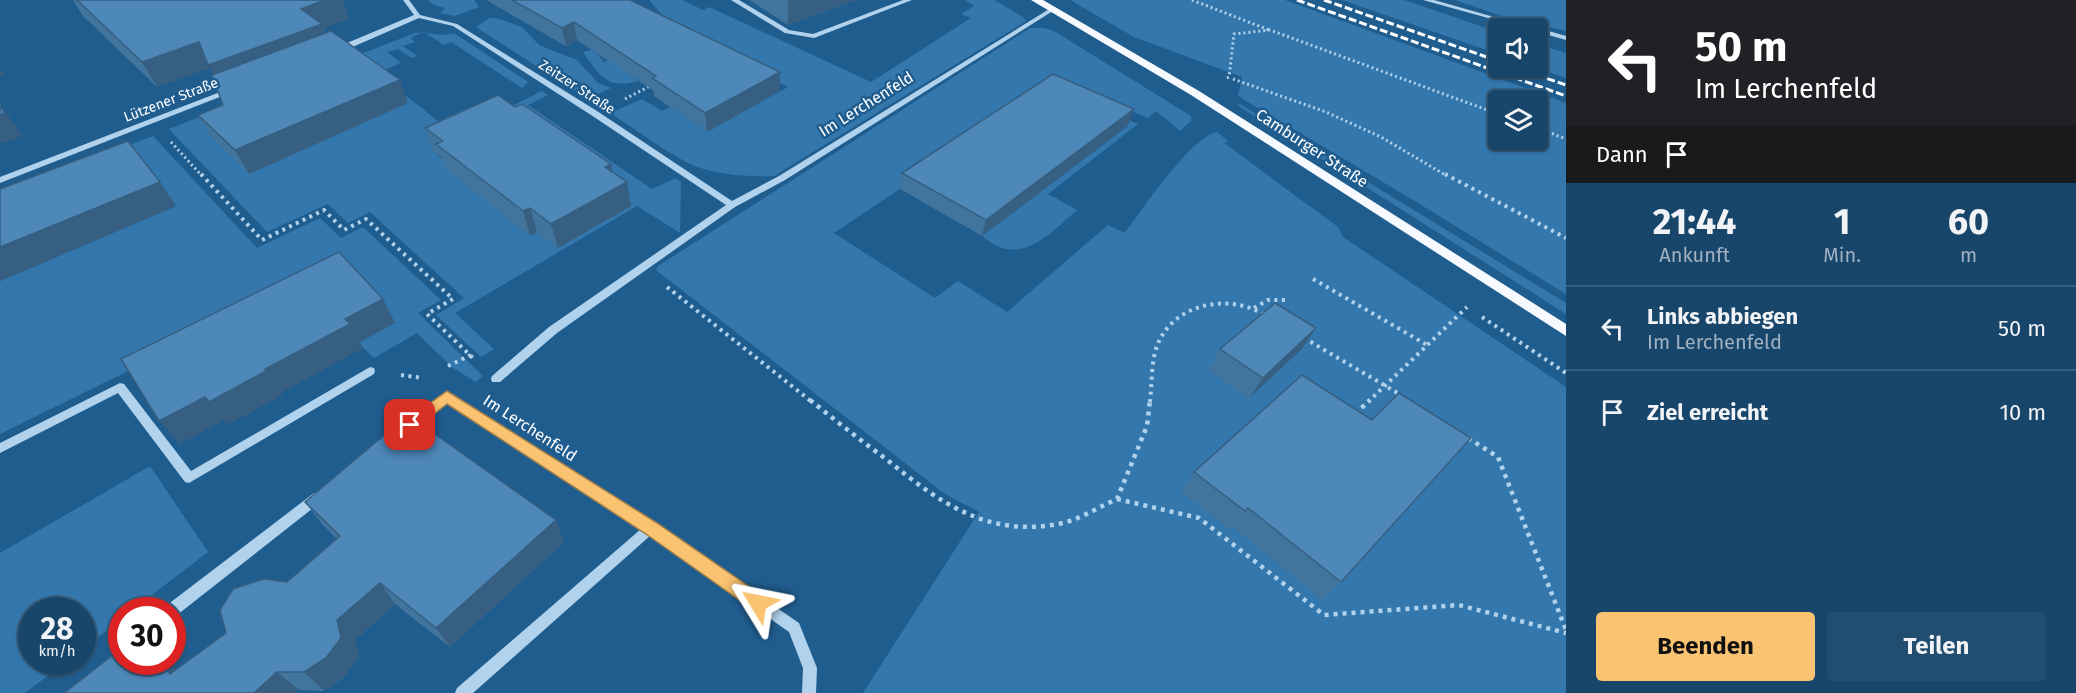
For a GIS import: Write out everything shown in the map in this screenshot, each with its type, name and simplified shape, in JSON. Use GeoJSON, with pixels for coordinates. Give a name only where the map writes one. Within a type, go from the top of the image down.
{"type":"FeatureCollection","features":[{"type":"Feature","properties":{"kind":"main road","name":"Camburger Straße"},"geometry":{"type":"LineString","coordinates":[[1036,0],[1195,93],[1566,331]]}},
{"type":"Feature","properties":{"kind":"street"},"geometry":{"type":"LineString","coordinates":[[328,54],[418,16],[406,0]]}},
{"type":"Feature","properties":{"kind":"street"},"geometry":{"type":"LineString","coordinates":[[734,0],[787,32],[814,36],[909,0]]}},
{"type":"Feature","properties":{"kind":"street"},"geometry":{"type":"LineString","coordinates":[[1426,0],[1493,18]]}},
{"type":"Feature","properties":{"kind":"street","name":"Im Lerchenfeld"},"geometry":{"type":"LineString","coordinates":[[496,380],[553,330],[732,205],[782,178],[1053,9]]}},
{"type":"Feature","properties":{"kind":"street","name":"Zeitzer Straße"},"geometry":{"type":"LineString","coordinates":[[418,16],[455,26],[594,113],[732,205]]}},
{"type":"Feature","properties":{"kind":"street"},"geometry":{"type":"LineString","coordinates":[[1548,33],[1566,38]]}},
{"type":"Feature","properties":{"kind":"street","name":"Lützener Straße"},"geometry":{"type":"LineString","coordinates":[[0,180],[241,88]]}},
{"type":"Feature","properties":{"kind":"street"},"geometry":{"type":"LineString","coordinates":[[0,448],[120,387],[189,478],[370,371]]}},
{"type":"Feature","properties":{"kind":"street","name":"Im Lerchenfeld"},"geometry":{"type":"LineString","coordinates":[[392,439],[447,397],[651,528],[794,628],[810,668],[809,693]]}},
{"type":"Feature","properties":{"kind":"street"},"geometry":{"type":"LineString","coordinates":[[186,599],[328,489]]}},
{"type":"Feature","properties":{"kind":"street"},"geometry":{"type":"LineString","coordinates":[[462,693],[651,528]]}},
{"type":"Feature","properties":{"kind":"path"},"geometry":{"type":"LineString","coordinates":[[1192,0],[1488,110]]}},
{"type":"Feature","properties":{"kind":"path"},"geometry":{"type":"LineString","coordinates":[[1229,77],[1234,34],[1270,30]]}},
{"type":"Feature","properties":{"kind":"path"},"geometry":{"type":"LineString","coordinates":[[1195,93],[1229,77],[1326,112],[1382,137],[1455,180],[1566,238]]}},
{"type":"Feature","properties":{"kind":"path"},"geometry":{"type":"LineString","coordinates":[[1548,132],[1566,139]]}},
{"type":"Feature","properties":{"kind":"path"},"geometry":{"type":"LineString","coordinates":[[167,139],[262,240],[324,210],[344,230],[366,219],[453,299],[427,314],[496,380]]}},
{"type":"Feature","properties":{"kind":"path"},"geometry":{"type":"LineString","coordinates":[[642,267],[923,489],[954,509],[976,518],[996,523],[1052,525],[1078,518],[1117,499],[1199,518],[1324,615],[1459,605],[1566,631]]}},
{"type":"Feature","properties":{"kind":"path"},"geometry":{"type":"LineString","coordinates":[[1313,279],[1427,345]]}},
{"type":"Feature","properties":{"kind":"path"},"geometry":{"type":"LineString","coordinates":[[1254,308],[1268,300],[1285,300]]}},
{"type":"Feature","properties":{"kind":"path"},"geometry":{"type":"LineString","coordinates":[[1117,499],[1147,426],[1156,348],[1164,331],[1182,312],[1217,303],[1254,308],[1274,320]]}},
{"type":"Feature","properties":{"kind":"path"},"geometry":{"type":"LineString","coordinates":[[1354,415],[1467,307]]}},
{"type":"Feature","properties":{"kind":"path"},"geometry":{"type":"LineString","coordinates":[[1294,332],[1404,397]]}},
{"type":"Feature","properties":{"kind":"path"},"geometry":{"type":"LineString","coordinates":[[443,369],[471,355]]}},
{"type":"Feature","properties":{"kind":"path"},"geometry":{"type":"LineString","coordinates":[[370,371],[424,379],[434,374]]}},
{"type":"Feature","properties":{"kind":"path"},"geometry":{"type":"LineString","coordinates":[[1460,433],[1498,458],[1566,631]]}},
{"type":"Feature","properties":{"kind":"shaded area"},"geometry":{"type":"Polygon","coordinates":[[[428,0],[474,0],[479,7],[455,16],[440,13],[445,8],[434,5],[428,0]]]}},
{"type":"Feature","properties":{"kind":"shaded area"},"geometry":{"type":"Polygon","coordinates":[[[649,0],[682,0],[703,10],[709,7],[871,82],[971,18],[961,14],[974,6],[965,0],[994,0],[1026,21],[774,176],[740,175],[707,170],[686,162],[610,113],[642,99],[662,111],[670,107],[707,132],[788,87],[700,41],[622,69],[638,81],[619,84],[611,82],[599,74],[583,52],[595,49],[603,62],[665,47],[676,31],[649,0]]]}},
{"type":"Feature","properties":{"kind":"shaded area"},"geometry":{"type":"Polygon","coordinates":[[[1070,0],[1285,0],[1488,74],[1488,78],[1498,78],[1531,90],[1488,90],[1488,150],[1548,150],[1548,96],[1566,103],[1566,294],[1238,96],[1242,77],[1134,37],[1070,0]]]}},
{"type":"Feature","properties":{"kind":"shaded area"},"geometry":{"type":"Polygon","coordinates":[[[1342,0],[1404,0],[1488,29],[1488,51],[1342,0]]]}},
{"type":"Feature","properties":{"kind":"shaded area"},"geometry":{"type":"Polygon","coordinates":[[[1455,0],[1566,0],[1566,31],[1548,27],[1548,18],[1505,17],[1455,0]]]}},
{"type":"Feature","properties":{"kind":"shaded area"},"geometry":{"type":"Polygon","coordinates":[[[490,18],[522,27],[539,45],[577,60],[598,83],[611,88],[587,99],[476,27],[490,18]]]}},
{"type":"Feature","properties":{"kind":"shaded area"},"geometry":{"type":"Polygon","coordinates":[[[1030,28],[1054,31],[1191,116],[1191,121],[1180,131],[1156,111],[1148,118],[1097,97],[1090,103],[1138,124],[1048,194],[1077,210],[1054,231],[1036,243],[1016,249],[1003,248],[982,236],[1128,126],[1049,89],[834,233],[935,298],[958,281],[1007,312],[1108,225],[1125,233],[1181,160],[1207,136],[1217,132],[1228,141],[1224,143],[1338,227],[1343,237],[1566,387],[1566,693],[863,693],[979,512],[945,494],[656,270],[658,266],[1030,28]]]}},
{"type":"Feature","properties":{"kind":"shaded area"},"geometry":{"type":"Polygon","coordinates":[[[415,33],[422,33],[410,38],[415,42],[403,46],[417,56],[412,58],[398,49],[387,52],[401,63],[377,73],[438,121],[465,109],[482,121],[542,91],[548,95],[528,105],[652,189],[676,178],[681,182],[680,233],[637,206],[455,313],[494,349],[481,357],[436,315],[464,298],[370,212],[348,223],[328,204],[267,232],[169,129],[415,33]],[[434,152],[530,235],[537,232],[558,248],[630,206],[434,152]]]}},
{"type":"Feature","properties":{"kind":"shaded area"},"geometry":{"type":"Polygon","coordinates":[[[426,33],[445,35],[454,33],[528,82],[522,88],[451,42],[444,45],[426,33]]]}},
{"type":"Feature","properties":{"kind":"shaded area"},"geometry":{"type":"Polygon","coordinates":[[[1548,47],[1566,53],[1566,78],[1548,72],[1548,47]]]}},
{"type":"Feature","properties":{"kind":"shaded area"},"geometry":{"type":"Polygon","coordinates":[[[1240,104],[1566,303],[1566,314],[1237,105],[1240,104]]]}},
{"type":"Feature","properties":{"kind":"shaded area"},"geometry":{"type":"Polygon","coordinates":[[[153,136],[257,248],[320,218],[341,238],[363,227],[441,300],[418,313],[483,376],[476,382],[453,368],[417,333],[374,358],[358,343],[394,323],[132,369],[0,434],[0,281],[176,206],[0,195],[153,136]]]}},
{"type":"Feature","properties":{"kind":"shaded area"},"geometry":{"type":"Polygon","coordinates":[[[150,466],[208,552],[149,597],[108,597],[108,629],[96,639],[96,597],[18,597],[18,675],[49,675],[25,693],[0,693],[0,553],[150,466]]]}},
{"type":"Feature","properties":{"kind":"building"},"geometry":{"type":"Polygon","coordinates":[[[77,0],[325,0],[301,9],[322,24],[208,65],[199,42],[142,62],[77,0]]]}},
{"type":"Feature","properties":{"kind":"building"},"geometry":{"type":"Polygon","coordinates":[[[512,0],[630,0],[780,72],[705,113],[652,78],[656,76],[574,22],[562,28],[512,0]]]}},
{"type":"Feature","properties":{"kind":"building"},"geometry":{"type":"Polygon","coordinates":[[[331,31],[400,80],[235,150],[198,115],[223,105],[212,75],[331,31]]]}},
{"type":"Feature","properties":{"kind":"building"},"geometry":{"type":"Polygon","coordinates":[[[1053,74],[1134,109],[986,220],[902,173],[1053,74]]]}},
{"type":"Feature","properties":{"kind":"building"},"geometry":{"type":"Polygon","coordinates":[[[498,95],[515,107],[522,104],[611,164],[605,167],[627,182],[551,224],[530,208],[523,211],[436,144],[443,141],[425,128],[498,95]]]}},
{"type":"Feature","properties":{"kind":"building"},"geometry":{"type":"Polygon","coordinates":[[[128,141],[160,182],[0,247],[0,189],[128,141]]]}},
{"type":"Feature","properties":{"kind":"building"},"geometry":{"type":"Polygon","coordinates":[[[339,252],[383,299],[345,319],[350,324],[265,369],[266,371],[209,402],[205,397],[159,421],[121,359],[339,252]]]}},
{"type":"Feature","properties":{"kind":"building"},"geometry":{"type":"Polygon","coordinates":[[[1275,303],[1316,328],[1263,378],[1220,349],[1275,303]]]}},
{"type":"Feature","properties":{"kind":"building"},"geometry":{"type":"Polygon","coordinates":[[[1302,375],[1372,420],[1399,393],[1471,438],[1341,582],[1248,508],[1245,511],[1194,472],[1302,375]]]}},
{"type":"Feature","properties":{"kind":"building"},"geometry":{"type":"Polygon","coordinates":[[[408,415],[556,520],[436,628],[380,583],[337,620],[341,638],[326,658],[304,672],[277,672],[254,693],[64,693],[87,675],[96,675],[96,668],[108,659],[108,675],[186,675],[186,662],[226,633],[220,610],[233,589],[264,579],[287,582],[340,536],[305,502],[408,415]]]}},
{"type":"Feature","properties":{"kind":"railway"},"geometry":{"type":"LineString","coordinates":[[1297,0],[1566,96]]}},
{"type":"Feature","properties":{"kind":"railway"},"geometry":{"type":"LineString","coordinates":[[1324,0],[1488,57]]}},
{"type":"Feature","properties":{"kind":"railway"},"geometry":{"type":"LineString","coordinates":[[1545,78],[1566,85]]}},
{"type":"Feature","properties":{"kind":"route"},"geometry":{"type":"LineString","coordinates":[[410,425],[447,397],[651,528],[758,603]]}}]}
